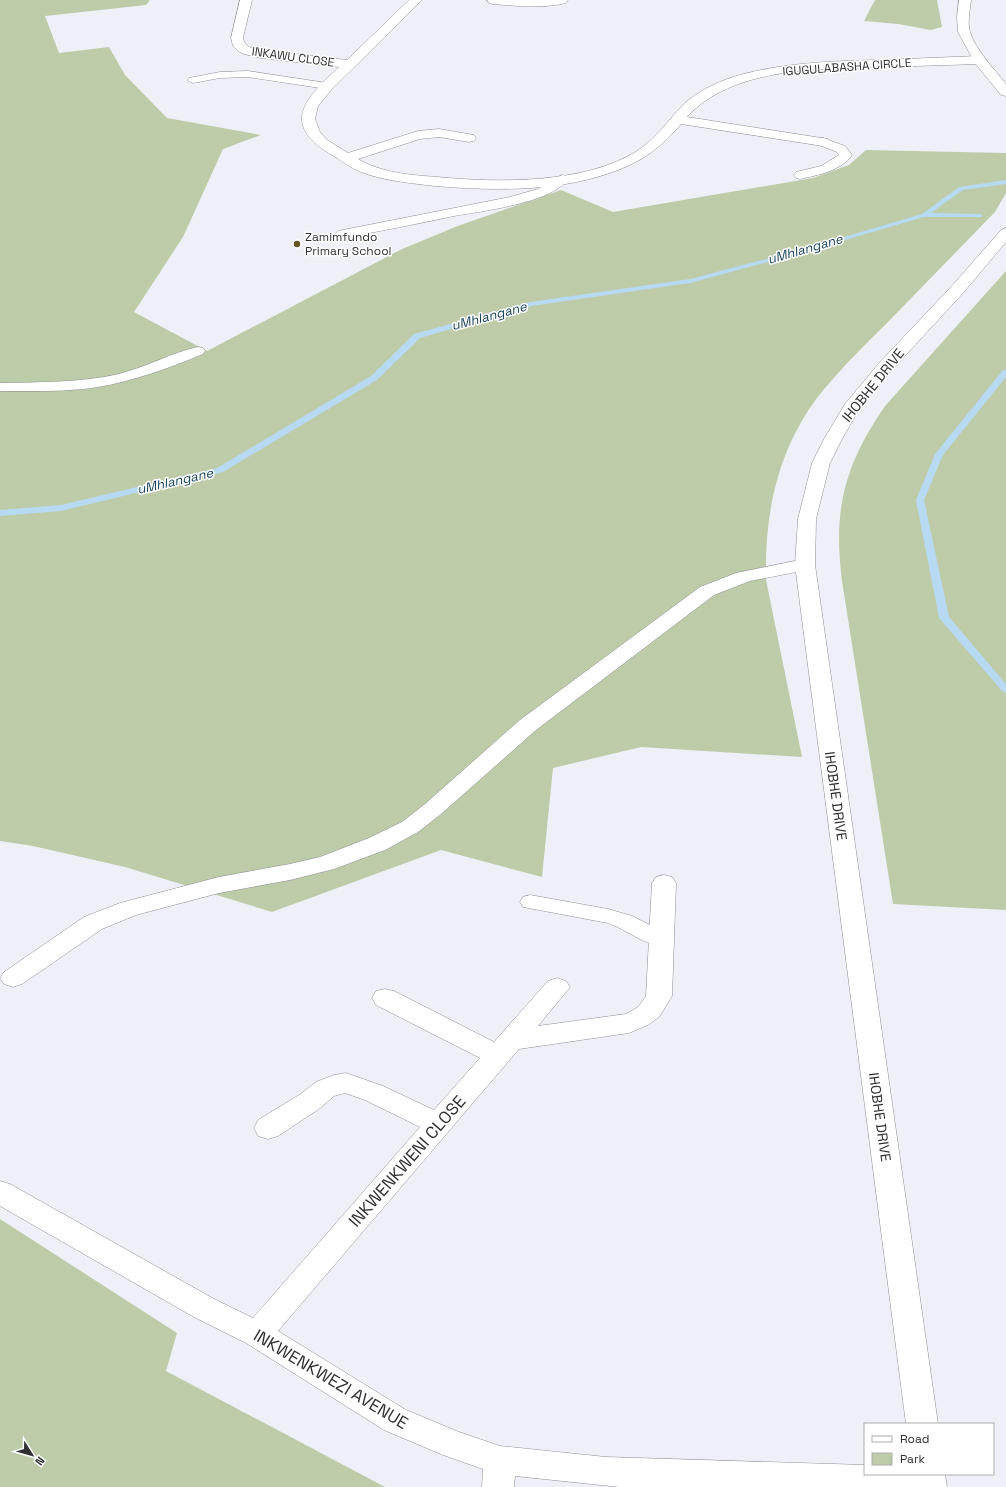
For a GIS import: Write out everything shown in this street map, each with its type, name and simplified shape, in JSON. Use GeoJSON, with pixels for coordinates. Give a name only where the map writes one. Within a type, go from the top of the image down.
{"type":"FeatureCollection","features":[{"type":"Feature","properties":{"kind":"street","name":"INKAWU CLOSE"},"geometry":{"type":"LineString","coordinates":[[246,0],[237,38],[237,44],[241,48],[261,54],[348,64]]}},
{"type":"Feature","properties":{"kind":"street","name":"IGUGULABASHA CIRCLE"},"geometry":{"type":"LineString","coordinates":[[416,0],[348,64],[313,101],[309,108],[308,119],[311,129],[321,142],[346,158],[366,168],[394,176],[458,184],[518,184],[562,179],[596,172],[635,158],[654,146],[679,120],[689,107],[706,94],[737,80],[754,76],[826,66],[979,60]]}},
{"type":"Feature","properties":{"kind":"street"},"geometry":{"type":"LineString","coordinates":[[493,0],[545,3],[562,0]]}},
{"type":"Feature","properties":{"kind":"street"},"geometry":{"type":"LineString","coordinates":[[965,0],[963,17],[964,32],[979,60],[1006,92]]}},
{"type":"Feature","properties":{"kind":"street"},"geometry":{"type":"LineString","coordinates":[[679,120],[823,142]]}},
{"type":"Feature","properties":{"kind":"street"},"geometry":{"type":"LineString","coordinates":[[346,158],[418,135],[439,133],[469,138]]}},
{"type":"Feature","properties":{"kind":"street","name":"IHOBHE DRIVE"},"geometry":{"type":"LineString","coordinates":[[922,1423],[805,565],[807,519],[821,463],[832,439],[854,404],[886,366],[957,290],[1006,233]]}},
{"type":"Feature","properties":{"kind":"street"},"geometry":{"type":"LineString","coordinates":[[13,978],[93,923],[129,909],[219,885],[290,872],[326,863],[394,836],[410,827],[433,809],[528,725],[707,591],[734,579],[760,572],[805,565]]}},
{"type":"Feature","properties":{"kind":"street"},"geometry":{"type":"LineString","coordinates":[[385,998],[504,1048],[629,1023],[640,1019],[649,1012],[659,996],[664,883]]}},
{"type":"Feature","properties":{"kind":"street","name":"INKWENKWENI CLOSE"},"geometry":{"type":"LineString","coordinates":[[257,1334],[557,987]]}},
{"type":"Feature","properties":{"kind":"street"},"geometry":{"type":"LineString","coordinates":[[268,1128],[309,1102],[325,1089],[334,1085],[346,1083],[374,1093],[438,1124]]}},
{"type":"Feature","properties":{"kind":"street","name":"INKWENKWEZI AVENUE"},"geometry":{"type":"LineString","coordinates":[[0,1192],[204,1308],[257,1334],[395,1420],[454,1446],[499,1474],[606,1472],[930,1481]]}},
{"type":"Feature","properties":{"kind":"lane"},"geometry":{"type":"LineString","coordinates":[[193,80],[220,75],[248,74],[327,86]]}},
{"type":"Feature","properties":{"kind":"lane"},"geometry":{"type":"LineString","coordinates":[[800,175],[824,169],[841,160],[846,155],[840,149],[823,142]]}},
{"type":"Feature","properties":{"kind":"lane"},"geometry":{"type":"LineString","coordinates":[[343,234],[516,199],[549,189],[558,184],[562,179]]}},
{"type":"Feature","properties":{"kind":"lane"},"geometry":{"type":"LineString","coordinates":[[0,387],[95,383],[142,372],[198,351]]}},
{"type":"Feature","properties":{"kind":"lane"},"geometry":{"type":"LineString","coordinates":[[530,902],[608,916],[625,921],[662,940]]}},
{"type":"Feature","properties":{"kind":"green space"},"geometry":{"type":"Polygon","coordinates":[[[0,0],[150,0],[146,5],[45,16],[59,53],[109,47],[125,75],[167,118],[261,135],[223,149],[183,237],[134,312],[207,351],[400,250],[455,227],[561,190],[613,212],[813,178],[849,165],[866,150],[1006,153],[1006,193],[995,212],[832,380],[814,402],[800,424],[788,448],[779,473],[768,525],[766,580],[802,757],[641,747],[553,768],[542,877],[441,850],[272,912],[125,867],[33,846],[0,841],[0,0]]]}},
{"type":"Feature","properties":{"kind":"green space"},"geometry":{"type":"Polygon","coordinates":[[[875,0],[937,0],[942,27],[931,30],[898,24],[864,21],[875,0]]]}},
{"type":"Feature","properties":{"kind":"green space"},"geometry":{"type":"Polygon","coordinates":[[[1006,271],[1006,910],[893,904],[842,581],[839,532],[841,510],[851,469],[871,428],[885,406],[1006,271]]]}},
{"type":"Feature","properties":{"kind":"green space"},"geometry":{"type":"Polygon","coordinates":[[[0,1219],[177,1333],[166,1371],[385,1487],[0,1487],[0,1219]]]}},
{"type":"Feature","properties":{"kind":"waterway","name":"uMhlangane"},"geometry":{"type":"LineString","coordinates":[[924,215],[961,188],[1006,182]]}},
{"type":"Feature","properties":{"kind":"waterway","name":"uMhlangane"},"geometry":{"type":"LineString","coordinates":[[0,513],[61,508],[220,470],[374,378],[417,336],[530,304],[690,281],[795,253],[924,215]]}},
{"type":"Feature","properties":{"kind":"waterway"},"geometry":{"type":"LineString","coordinates":[[924,215],[980,216]]}},
{"type":"Feature","properties":{"kind":"waterway"},"geometry":{"type":"LineString","coordinates":[[1006,372],[939,454],[920,500],[944,618],[1006,690]]}},
{"type":"Feature","properties":{"kind":"place","name":"Zamimfundo Primary School"},"geometry":{"type":"Point","coordinates":[297,244]}}]}
